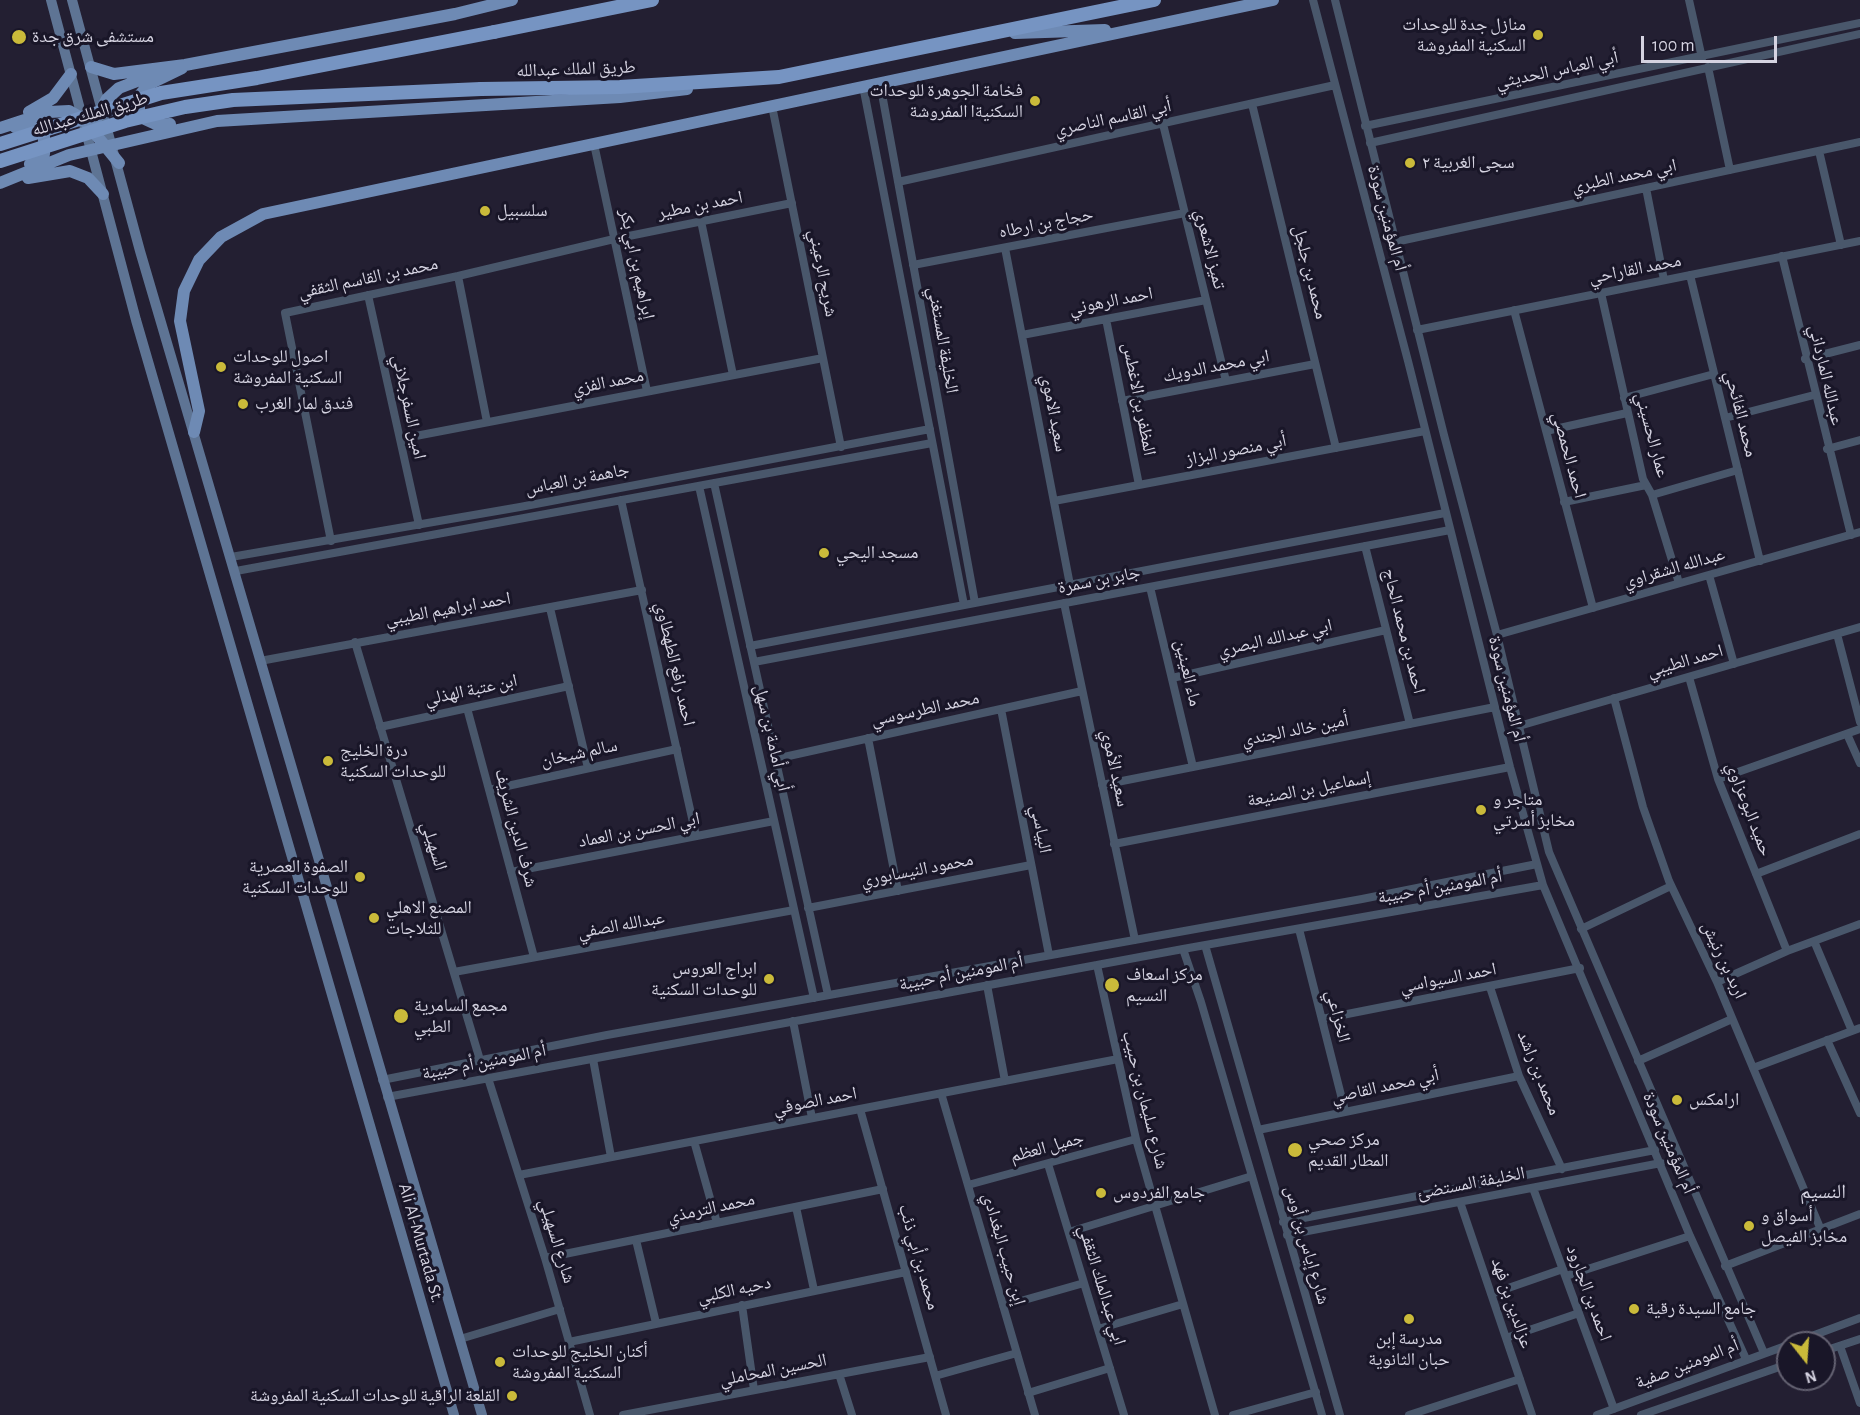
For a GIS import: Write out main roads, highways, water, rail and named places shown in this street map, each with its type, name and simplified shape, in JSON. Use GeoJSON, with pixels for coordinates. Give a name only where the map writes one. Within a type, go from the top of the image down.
{"type":"FeatureCollection","features":[{"type":"Feature","properties":{"kind":"highway"},"geometry":{"type":"LineString","coordinates":[[0,144],[161,93],[257,78],[652,0]]}},
{"type":"Feature","properties":{"kind":"highway","name":"طريق الملك عبدالله"},"geometry":{"type":"LineString","coordinates":[[0,161],[125,121],[185,107],[233,100],[481,89],[620,87],[779,77],[1154,0]]}},
{"type":"Feature","properties":{"kind":"main road","name":"Ali Al-Murtada St."},"geometry":{"type":"LineString","coordinates":[[51,0],[136,320],[454,1415]]}},
{"type":"Feature","properties":{"kind":"main road"},"geometry":{"type":"LineString","coordinates":[[72,0],[102,105],[109,144],[118,163]]}},
{"type":"Feature","properties":{"kind":"main road","name":"طريق الملك عبدالله"},"geometry":{"type":"LineString","coordinates":[[91,67],[114,74],[185,65],[455,14],[512,0]]}},
{"type":"Feature","properties":{"kind":"main road"},"geometry":{"type":"LineString","coordinates":[[194,432],[199,411],[180,321],[184,291],[199,260],[221,237],[263,214],[1273,0]]}},
{"type":"Feature","properties":{"kind":"main road"},"geometry":{"type":"LineString","coordinates":[[999,33],[1138,29]]}},
{"type":"Feature","properties":{"kind":"main road"},"geometry":{"type":"LineString","coordinates":[[91,149],[102,105],[112,93],[126,84],[185,65]]}},
{"type":"Feature","properties":{"kind":"main road"},"geometry":{"type":"LineString","coordinates":[[185,65],[145,87],[139,96],[138,106],[142,116],[153,124],[189,126]]}},
{"type":"Feature","properties":{"kind":"main road","name":"طريق الملك عبدالله"},"geometry":{"type":"LineString","coordinates":[[0,128],[47,103],[59,92],[71,74]]}},
{"type":"Feature","properties":{"kind":"main road"},"geometry":{"type":"LineString","coordinates":[[0,182],[69,155],[109,144],[189,126],[235,119],[620,97],[779,77]]}},
{"type":"Feature","properties":{"kind":"main road"},"geometry":{"type":"LineString","coordinates":[[0,128],[56,110],[75,112],[109,144]]}},
{"type":"Feature","properties":{"kind":"main road"},"geometry":{"type":"LineString","coordinates":[[0,128],[26,126],[35,128],[44,136],[46,145],[39,161],[15,169],[0,182]]}},
{"type":"Feature","properties":{"kind":"main road","name":"Ali Al-Murtada St."},"geometry":{"type":"LineString","coordinates":[[118,163],[140,251],[236,572],[386,1095],[482,1415]]}},
{"type":"Feature","properties":{"kind":"main road"},"geometry":{"type":"LineString","coordinates":[[0,182],[58,171],[70,171],[88,178],[103,194]]}},
{"type":"Feature","properties":{"kind":"place","name":"منازل جدة للوحدات السكنية المفروشة"},"geometry":{"type":"Point","coordinates":[1538,35]}},
{"type":"Feature","properties":{"kind":"place","name":"مستشفى شرق جدة"},"geometry":{"type":"Point","coordinates":[19,37]}},
{"type":"Feature","properties":{"kind":"place","name":"فخامة الجوهرة للوحدات السكنيةا المفروشة"},"geometry":{"type":"Point","coordinates":[1035,101]}},
{"type":"Feature","properties":{"kind":"place","name":"سجى الغربية ٢"},"geometry":{"type":"Point","coordinates":[1410,163]}},
{"type":"Feature","properties":{"kind":"place","name":"سلسبيل"},"geometry":{"type":"Point","coordinates":[485,211]}},
{"type":"Feature","properties":{"kind":"place","name":"اصول للوحدات السكنية المفروشة"},"geometry":{"type":"Point","coordinates":[221,367]}},
{"type":"Feature","properties":{"kind":"place","name":"فندق لمار الغرب"},"geometry":{"type":"Point","coordinates":[243,404]}},
{"type":"Feature","properties":{"kind":"place","name":"مسجد اليحي"},"geometry":{"type":"Point","coordinates":[824,553]}},
{"type":"Feature","properties":{"kind":"place","name":"درة الخليج للوحدات السكنية"},"geometry":{"type":"Point","coordinates":[328,761]}},
{"type":"Feature","properties":{"kind":"place","name":"متاجر و مخابز أسرتي"},"geometry":{"type":"Point","coordinates":[1481,810]}},
{"type":"Feature","properties":{"kind":"place","name":"الصفوة العصرية للوحدات السكنية"},"geometry":{"type":"Point","coordinates":[360,877]}},
{"type":"Feature","properties":{"kind":"place","name":"المصنع الاهلي للثلاجات"},"geometry":{"type":"Point","coordinates":[374,918]}},
{"type":"Feature","properties":{"kind":"place","name":"ابراج العروس للوحدات السكنية"},"geometry":{"type":"Point","coordinates":[769,979]}},
{"type":"Feature","properties":{"kind":"place","name":"مركز اسعاف النسيم"},"geometry":{"type":"Point","coordinates":[1112,985]}},
{"type":"Feature","properties":{"kind":"place","name":"مجمع السامرية الطبي"},"geometry":{"type":"Point","coordinates":[401,1016]}},
{"type":"Feature","properties":{"kind":"place","name":"ارامكس"},"geometry":{"type":"Point","coordinates":[1677,1100]}},
{"type":"Feature","properties":{"kind":"place","name":"مركز صحي المطار القديم"},"geometry":{"type":"Point","coordinates":[1295,1150]}},
{"type":"Feature","properties":{"kind":"place","name":"جامع الفردوس"},"geometry":{"type":"Point","coordinates":[1101,1193]}},
{"type":"Feature","properties":{"kind":"place","name":"أسواق و مخابز الفيصل"},"geometry":{"type":"Point","coordinates":[1749,1226]}},
{"type":"Feature","properties":{"kind":"place","name":"جامع السيدة رقية"},"geometry":{"type":"Point","coordinates":[1634,1309]}},
{"type":"Feature","properties":{"kind":"place","name":"مدرسة إبن حبان الثانوية"},"geometry":{"type":"Point","coordinates":[1409,1319]}},
{"type":"Feature","properties":{"kind":"place","name":"أكنان الخليج للوحدات السكنية المفروشة"},"geometry":{"type":"Point","coordinates":[500,1362]}},
{"type":"Feature","properties":{"kind":"place","name":"القلعة الراقية للوحدات السكنية المفروشة"},"geometry":{"type":"Point","coordinates":[512,1396]}},
{"type":"Feature","properties":{"kind":"district","name":"النسيم"},"geometry":{"type":"Point","coordinates":[1823,1192]}}]}
